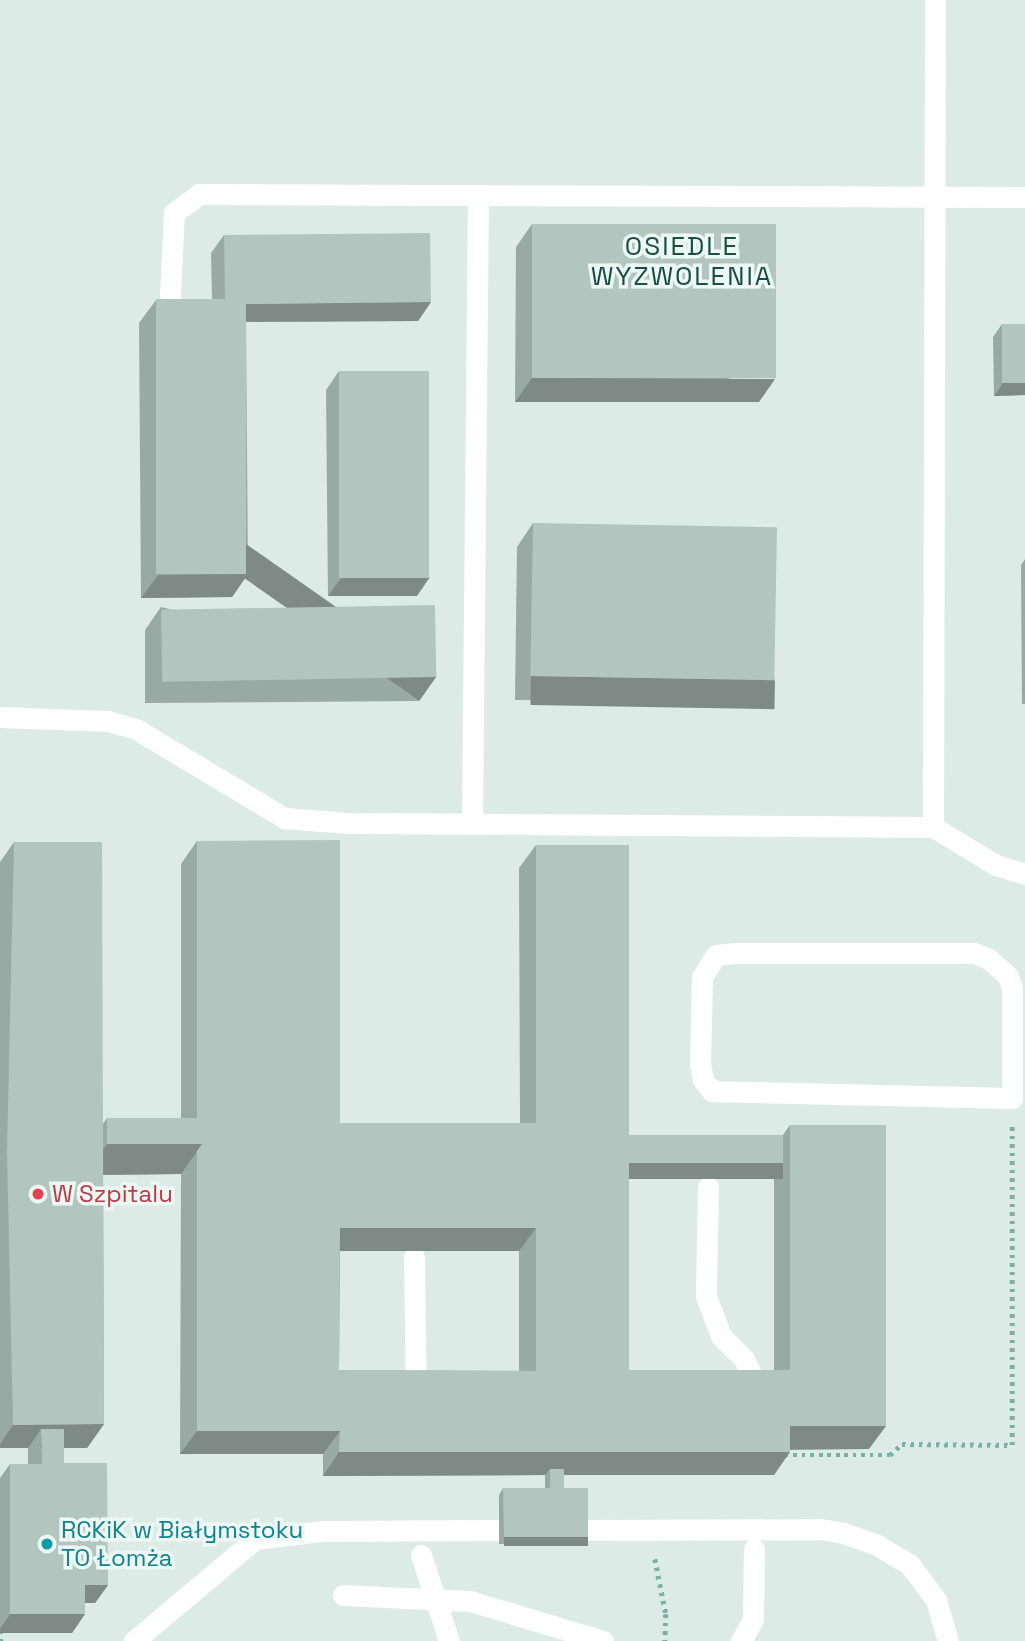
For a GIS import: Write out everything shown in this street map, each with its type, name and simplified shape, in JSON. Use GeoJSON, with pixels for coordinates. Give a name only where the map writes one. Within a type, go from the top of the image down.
{"type":"FeatureCollection","features":[{"type":"Feature","properties":{"kind":"lane"},"geometry":{"type":"LineString","coordinates":[[933,827],[935,0]]}},
{"type":"Feature","properties":{"kind":"lane"},"geometry":{"type":"LineString","coordinates":[[170,295],[174,213],[199,194],[1025,197]]}},
{"type":"Feature","properties":{"kind":"lane"},"geometry":{"type":"LineString","coordinates":[[472,821],[478,195]]}},
{"type":"Feature","properties":{"kind":"lane"},"geometry":{"type":"LineString","coordinates":[[0,717],[108,720],[136,729],[284,818],[348,823],[472,821],[933,827],[996,865],[1025,874]]}},
{"type":"Feature","properties":{"kind":"lane"},"geometry":{"type":"LineString","coordinates":[[736,953],[974,953],[989,959],[1008,976],[1012,988],[1019,1098],[712,1091],[703,1080],[700,1064],[702,977],[707,965],[716,955],[736,953]]}},
{"type":"Feature","properties":{"kind":"lane"},"geometry":{"type":"LineString","coordinates":[[708,1187],[706,1296],[720,1336],[748,1367],[753,1394]]}},
{"type":"Feature","properties":{"kind":"lane"},"geometry":{"type":"LineString","coordinates":[[414,1257],[416,1394]]}},
{"type":"Feature","properties":{"kind":"lane"},"geometry":{"type":"LineString","coordinates":[[583,1531],[821,1529],[842,1533],[877,1545],[910,1565],[936,1600],[948,1641]]}},
{"type":"Feature","properties":{"kind":"lane"},"geometry":{"type":"LineString","coordinates":[[134,1641],[255,1539],[323,1531],[499,1530]]}},
{"type":"Feature","properties":{"kind":"lane"},"geometry":{"type":"LineString","coordinates":[[741,1641],[753,1619],[754,1549]]}},
{"type":"Feature","properties":{"kind":"lane"},"geometry":{"type":"LineString","coordinates":[[421,1555],[449,1641]]}},
{"type":"Feature","properties":{"kind":"lane"},"geometry":{"type":"LineString","coordinates":[[342,1595],[470,1601],[603,1641]]}},
{"type":"Feature","properties":{"kind":"path"},"geometry":{"type":"LineString","coordinates":[[780,1455],[890,1455],[902,1444],[1012,1445],[1019,1098]]}},
{"type":"Feature","properties":{"kind":"path"},"geometry":{"type":"LineString","coordinates":[[655,1557],[666,1614],[665,1641]]}},
{"type":"Feature","properties":{"kind":"path"},"geometry":{"type":"LineString","coordinates":[[0,1622],[1,1641]]}},
{"type":"Feature","properties":{"kind":"building"},"geometry":{"type":"Polygon","coordinates":[[[532,224],[776,224],[776,378],[532,378],[532,224]]]}},
{"type":"Feature","properties":{"kind":"building"},"geometry":{"type":"Polygon","coordinates":[[[430,233],[431,302],[246,304],[246,299],[225,299],[224,235],[430,233]]]}},
{"type":"Feature","properties":{"kind":"building"},"geometry":{"type":"Polygon","coordinates":[[[156,299],[246,299],[246,574],[156,574],[156,299]]]}},
{"type":"Feature","properties":{"kind":"building"},"geometry":{"type":"Polygon","coordinates":[[[1002,324],[1025,324],[1025,383],[1002,383],[1002,324]]]}},
{"type":"Feature","properties":{"kind":"building"},"geometry":{"type":"Polygon","coordinates":[[[339,371],[429,371],[429,578],[339,578],[339,371]]]}},
{"type":"Feature","properties":{"kind":"building"},"geometry":{"type":"Polygon","coordinates":[[[533,523],[777,527],[774,680],[530,676],[533,523]]]}},
{"type":"Feature","properties":{"kind":"building"},"geometry":{"type":"Polygon","coordinates":[[[435,605],[436,677],[162,682],[161,610],[435,605]]]}},
{"type":"Feature","properties":{"kind":"building"},"geometry":{"type":"Polygon","coordinates":[[[340,840],[340,1123],[536,1123],[536,845],[629,845],[629,1370],[790,1370],[790,1125],[886,1125],[886,1426],[790,1426],[790,1452],[339,1452],[340,1431],[197,1431],[197,1151],[202,1144],[202,1118],[197,1118],[197,841],[340,840]],[[340,1228],[339,1370],[536,1371],[536,1228],[340,1228]]]}},
{"type":"Feature","properties":{"kind":"building"},"geometry":{"type":"Polygon","coordinates":[[[14,842],[102,842],[104,1424],[13,1425],[7,1151],[14,842]]]}},
{"type":"Feature","properties":{"kind":"building"},"geometry":{"type":"Polygon","coordinates":[[[107,1118],[202,1118],[202,1144],[107,1144],[107,1118]]]}},
{"type":"Feature","properties":{"kind":"building"},"geometry":{"type":"Polygon","coordinates":[[[629,1135],[783,1135],[783,1163],[629,1163],[629,1135]]]}},
{"type":"Feature","properties":{"kind":"building","name":"RCKiK w Białymstoku TO Łomża"},"geometry":{"type":"Polygon","coordinates":[[[41,1429],[64,1429],[64,1463],[107,1463],[108,1585],[85,1585],[85,1614],[10,1614],[10,1464],[42,1464],[41,1429]]]}},
{"type":"Feature","properties":{"kind":"building"},"geometry":{"type":"Polygon","coordinates":[[[550,1469],[564,1469],[564,1488],[588,1488],[588,1537],[504,1537],[503,1488],[550,1488],[550,1469]]]}},
{"type":"Feature","properties":{"kind":"place","name":"W Szpitalu"},"geometry":{"type":"Point","coordinates":[38,1194]}},
{"type":"Feature","properties":{"kind":"place","name":"RCKiK w Białymstoku TO Łomża"},"geometry":{"type":"Point","coordinates":[47,1544]}},
{"type":"Feature","properties":{"kind":"district","name":"OSIEDLE WYZWOLENIA"},"geometry":{"type":"Point","coordinates":[682,262]}}]}
